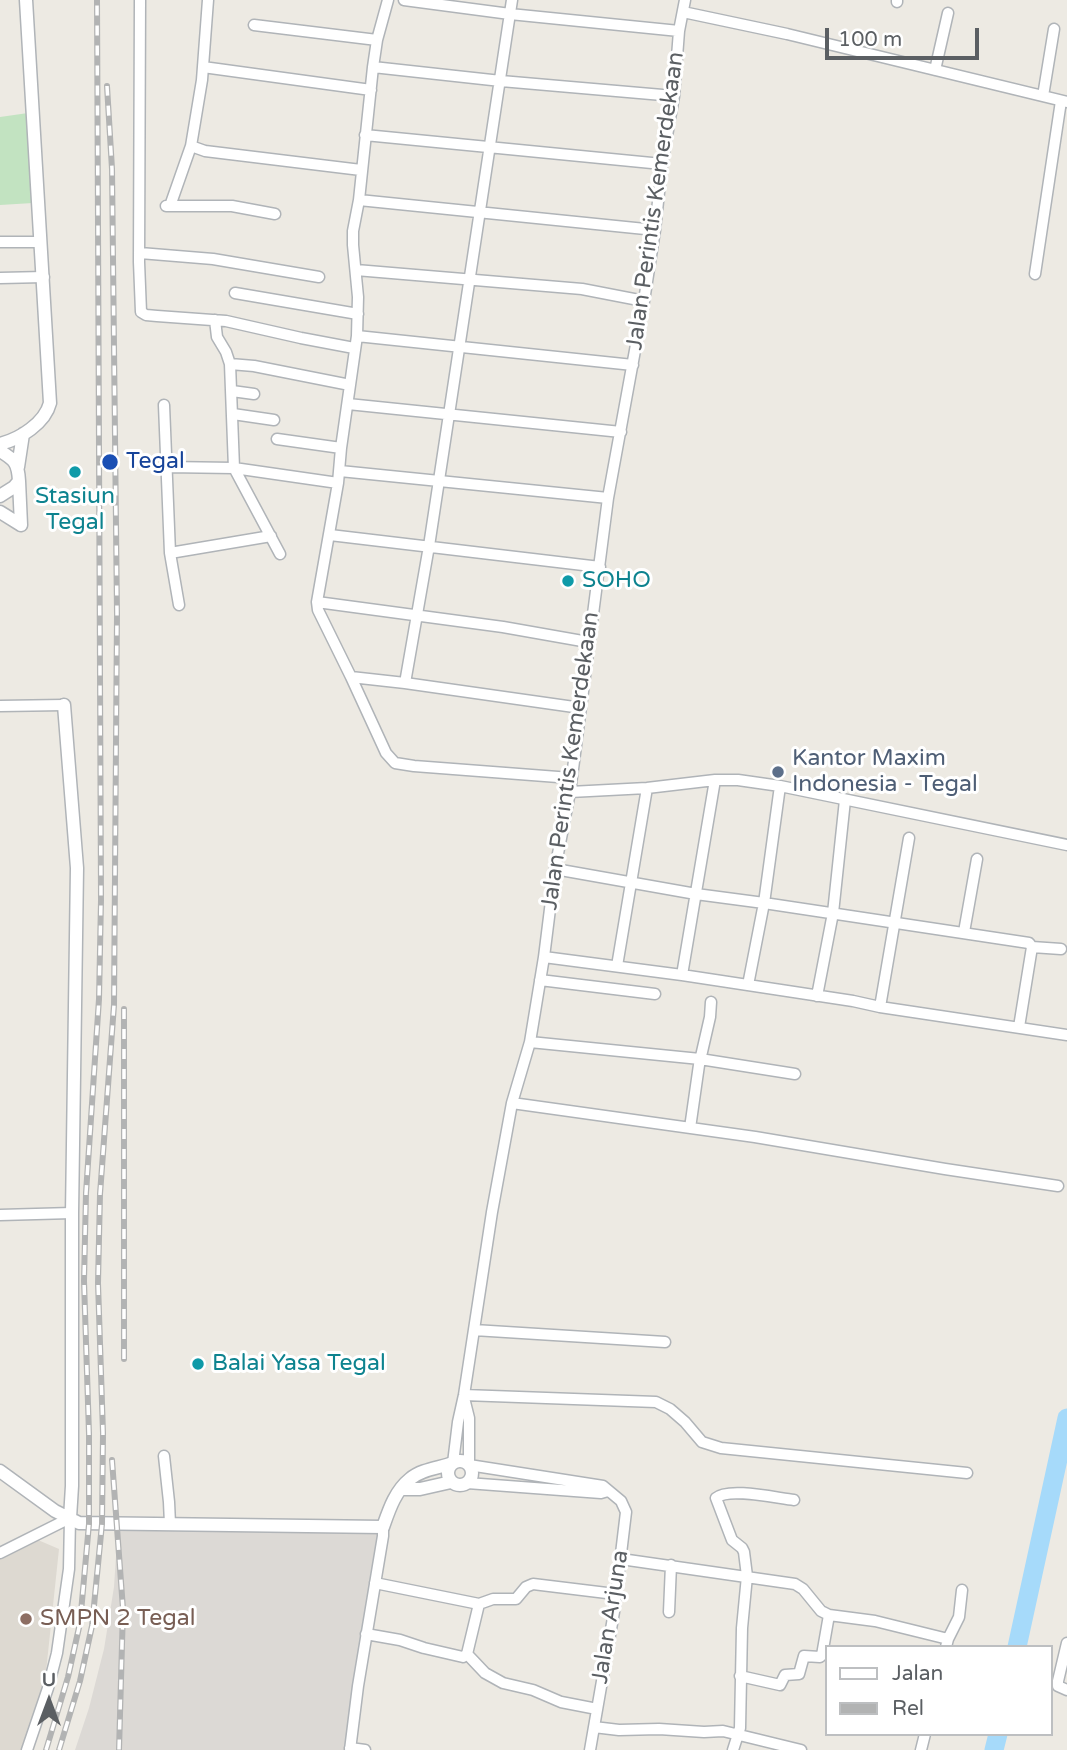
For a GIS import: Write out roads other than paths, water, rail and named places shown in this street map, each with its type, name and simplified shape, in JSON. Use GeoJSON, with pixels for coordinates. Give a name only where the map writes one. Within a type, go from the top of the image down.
{"type":"FeatureCollection","features":[{"type":"Feature","properties":{"kind":"street"},"geometry":{"type":"LineString","coordinates":[[0,444],[23,434],[43,419],[50,403],[26,0]]}},
{"type":"Feature","properties":{"kind":"street"},"geometry":{"type":"LineString","coordinates":[[140,0],[142,313],[232,322],[354,348]]}},
{"type":"Feature","properties":{"kind":"street"},"geometry":{"type":"LineString","coordinates":[[208,0],[203,66],[191,146],[166,206],[232,206],[275,214]]}},
{"type":"Feature","properties":{"kind":"street"},"geometry":{"type":"LineString","coordinates":[[388,0],[373,67],[354,231],[357,336],[340,471],[317,602],[318,611],[386,753],[395,763],[571,778]]}},
{"type":"Feature","properties":{"kind":"street"},"geometry":{"type":"LineString","coordinates":[[404,0],[679,31]]}},
{"type":"Feature","properties":{"kind":"street"},"geometry":{"type":"LineString","coordinates":[[405,683],[429,546],[512,0]]}},
{"type":"Feature","properties":{"kind":"street"},"geometry":{"type":"LineString","coordinates":[[684,6],[787,34],[1064,101],[1035,274]]}},
{"type":"Feature","properties":{"kind":"street","name":"Jalan Perintis Kemerdekaan"},"geometry":{"type":"LineString","coordinates":[[451,1482],[448,1470],[453,1463],[492,1212],[512,1103],[530,1042],[544,957],[555,869],[570,792],[608,498],[655,230],[684,6]]}},
{"type":"Feature","properties":{"kind":"street"},"geometry":{"type":"LineString","coordinates":[[935,70],[948,13]]}},
{"type":"Feature","properties":{"kind":"street"},"geometry":{"type":"LineString","coordinates":[[254,25],[377,40]]}},
{"type":"Feature","properties":{"kind":"street"},"geometry":{"type":"LineString","coordinates":[[1043,96],[1055,29]]}},
{"type":"Feature","properties":{"kind":"street"},"geometry":{"type":"LineString","coordinates":[[203,66],[371,90]]}},
{"type":"Feature","properties":{"kind":"street"},"geometry":{"type":"LineString","coordinates":[[373,67],[674,96]]}},
{"type":"Feature","properties":{"kind":"street"},"geometry":{"type":"LineString","coordinates":[[365,135],[662,164]]}},
{"type":"Feature","properties":{"kind":"street"},"geometry":{"type":"LineString","coordinates":[[191,146],[209,151],[361,170]]}},
{"type":"Feature","properties":{"kind":"street"},"geometry":{"type":"LineString","coordinates":[[359,200],[655,230]]}},
{"type":"Feature","properties":{"kind":"street"},"geometry":{"type":"LineString","coordinates":[[0,242],[39,242]]}},
{"type":"Feature","properties":{"kind":"street"},"geometry":{"type":"LineString","coordinates":[[140,253],[213,259],[319,277]]}},
{"type":"Feature","properties":{"kind":"street"},"geometry":{"type":"LineString","coordinates":[[355,270],[596,291],[644,301]]}},
{"type":"Feature","properties":{"kind":"street"},"geometry":{"type":"LineString","coordinates":[[0,278],[44,277]]}},
{"type":"Feature","properties":{"kind":"street"},"geometry":{"type":"LineString","coordinates":[[235,293],[358,314]]}},
{"type":"Feature","properties":{"kind":"street"},"geometry":{"type":"LineString","coordinates":[[215,320],[217,337],[230,364],[234,468],[280,554]]}},
{"type":"Feature","properties":{"kind":"street"},"geometry":{"type":"LineString","coordinates":[[357,336],[633,365]]}},
{"type":"Feature","properties":{"kind":"street"},"geometry":{"type":"LineString","coordinates":[[230,364],[254,366],[349,385]]}},
{"type":"Feature","properties":{"kind":"street"},"geometry":{"type":"LineString","coordinates":[[232,391],[254,394]]}},
{"type":"Feature","properties":{"kind":"street"},"geometry":{"type":"LineString","coordinates":[[348,404],[621,432]]}},
{"type":"Feature","properties":{"kind":"street"},"geometry":{"type":"LineString","coordinates":[[164,405],[170,553],[179,605]]}},
{"type":"Feature","properties":{"kind":"street"},"geometry":{"type":"LineString","coordinates":[[233,414],[274,420]]}},
{"type":"Feature","properties":{"kind":"street"},"geometry":{"type":"LineString","coordinates":[[0,512],[21,525],[18,467],[23,434]]}},
{"type":"Feature","properties":{"kind":"street"},"geometry":{"type":"LineString","coordinates":[[277,439],[341,448]]}},
{"type":"Feature","properties":{"kind":"street"},"geometry":{"type":"LineString","coordinates":[[0,451],[18,467]]}},
{"type":"Feature","properties":{"kind":"street"},"geometry":{"type":"LineString","coordinates":[[167,467],[234,468],[338,484]]}},
{"type":"Feature","properties":{"kind":"street"},"geometry":{"type":"LineString","coordinates":[[340,471],[608,498]]}},
{"type":"Feature","properties":{"kind":"street"},"geometry":{"type":"LineString","coordinates":[[0,496],[19,481]]}},
{"type":"Feature","properties":{"kind":"street"},"geometry":{"type":"LineString","coordinates":[[330,535],[600,568]]}},
{"type":"Feature","properties":{"kind":"street"},"geometry":{"type":"LineString","coordinates":[[170,553],[271,536]]}},
{"type":"Feature","properties":{"kind":"street"},"geometry":{"type":"LineString","coordinates":[[317,602],[588,642]]}},
{"type":"Feature","properties":{"kind":"street"},"geometry":{"type":"LineString","coordinates":[[351,677],[581,708]]}},
{"type":"Feature","properties":{"kind":"street"},"geometry":{"type":"LineString","coordinates":[[0,706],[64,705],[77,868],[69,1569],[57,1653],[27,1750]]}},
{"type":"Feature","properties":{"kind":"street"},"geometry":{"type":"LineString","coordinates":[[682,975],[715,780]]}},
{"type":"Feature","properties":{"kind":"street"},"geometry":{"type":"LineString","coordinates":[[570,792],[738,780],[780,786],[1067,845]]}},
{"type":"Feature","properties":{"kind":"street"},"geometry":{"type":"LineString","coordinates":[[748,985],[764,902],[780,786]]}},
{"type":"Feature","properties":{"kind":"street"},"geometry":{"type":"LineString","coordinates":[[617,967],[647,788]]}},
{"type":"Feature","properties":{"kind":"street"},"geometry":{"type":"LineString","coordinates":[[817,996],[833,913],[845,800]]}},
{"type":"Feature","properties":{"kind":"street"},"geometry":{"type":"LineString","coordinates":[[880,1007],[909,838]]}},
{"type":"Feature","properties":{"kind":"street"},"geometry":{"type":"LineString","coordinates":[[964,932],[977,859]]}},
{"type":"Feature","properties":{"kind":"street"},"geometry":{"type":"LineString","coordinates":[[555,869],[696,894],[964,932],[1029,943],[1032,947],[1061,949]]}},
{"type":"Feature","properties":{"kind":"street"},"geometry":{"type":"LineString","coordinates":[[1020,1027],[1032,947]]}},
{"type":"Feature","properties":{"kind":"street"},"geometry":{"type":"LineString","coordinates":[[544,957],[682,975],[1067,1035]]}},
{"type":"Feature","properties":{"kind":"street"},"geometry":{"type":"LineString","coordinates":[[540,980],[655,994]]}},
{"type":"Feature","properties":{"kind":"street"},"geometry":{"type":"LineString","coordinates":[[690,1128],[711,1002]]}},
{"type":"Feature","properties":{"kind":"street"},"geometry":{"type":"LineString","coordinates":[[530,1042],[700,1059],[794,1074]]}},
{"type":"Feature","properties":{"kind":"street"},"geometry":{"type":"LineString","coordinates":[[512,1103],[1058,1186]]}},
{"type":"Feature","properties":{"kind":"street"},"geometry":{"type":"LineString","coordinates":[[0,1215],[72,1213]]}},
{"type":"Feature","properties":{"kind":"street"},"geometry":{"type":"LineString","coordinates":[[474,1330],[665,1342]]}},
{"type":"Feature","properties":{"kind":"street"},"geometry":{"type":"LineString","coordinates":[[464,1395],[656,1402],[670,1409],[685,1422],[702,1442],[721,1448],[967,1473]]}},
{"type":"Feature","properties":{"kind":"street","name":"Jalan Perintis Kemerdekaan"},"geometry":{"type":"LineString","coordinates":[[464,1395],[468,1418],[468,1465],[472,1476],[467,1483]]}},
{"type":"Feature","properties":{"kind":"street"},"geometry":{"type":"LineString","coordinates":[[164,1456],[170,1524]]}},
{"type":"Feature","properties":{"kind":"street"},"geometry":{"type":"LineString","coordinates":[[365,1750],[350,1749],[383,1527],[390,1506],[402,1489],[410,1479],[420,1473],[459,1461],[468,1465],[603,1486],[608,1491],[601,1493],[467,1483],[457,1485],[451,1482],[420,1489],[402,1489]]}},
{"type":"Feature","properties":{"kind":"street"},"geometry":{"type":"LineString","coordinates":[[0,1471],[55,1511],[79,1523],[383,1527]]}},
{"type":"Feature","properties":{"kind":"street","name":"Jalan Arjuna"},"geometry":{"type":"LineString","coordinates":[[590,1750],[614,1612],[626,1513],[621,1501],[608,1491]]}},
{"type":"Feature","properties":{"kind":"street"},"geometry":{"type":"LineString","coordinates":[[733,1750],[740,1728],[741,1628],[747,1576],[744,1552],[732,1539],[716,1498],[719,1494],[744,1493],[794,1500]]}},
{"type":"Feature","properties":{"kind":"street"},"geometry":{"type":"LineString","coordinates":[[0,1553],[70,1518]]}},
{"type":"Feature","properties":{"kind":"street"},"geometry":{"type":"LineString","coordinates":[[621,1559],[795,1584],[803,1589],[821,1611],[829,1615],[875,1621],[947,1643],[959,1617],[962,1590]]}},
{"type":"Feature","properties":{"kind":"street"},"geometry":{"type":"LineString","coordinates":[[670,1612],[671,1565]]}},
{"type":"Feature","properties":{"kind":"street"},"geometry":{"type":"LineString","coordinates":[[375,1583],[479,1604],[493,1599],[516,1599],[526,1587],[533,1584],[615,1594]]}},
{"type":"Feature","properties":{"kind":"street"},"geometry":{"type":"LineString","coordinates":[[366,1634],[463,1657],[467,1654],[479,1604]]}},
{"type":"Feature","properties":{"kind":"street"},"geometry":{"type":"LineString","coordinates":[[740,1676],[780,1685],[785,1675],[799,1674],[804,1656],[822,1655],[829,1615]]}},
{"type":"Feature","properties":{"kind":"street"},"geometry":{"type":"LineString","coordinates":[[1067,1643],[1058,1681],[1058,1686],[1067,1690]]}},
{"type":"Feature","properties":{"kind":"street"},"geometry":{"type":"LineString","coordinates":[[467,1654],[485,1673],[503,1683],[533,1690],[561,1702],[597,1709]]}},
{"type":"Feature","properties":{"kind":"street"},"geometry":{"type":"LineString","coordinates":[[594,1727],[619,1730],[723,1731],[801,1750]]}},
{"type":"Feature","properties":{"kind":"waterway"},"geometry":{"type":"LineString","coordinates":[[1017,1645],[1067,1418]]}},
{"type":"Feature","properties":{"kind":"waterway"},"geometry":{"type":"LineString","coordinates":[[994,1750],[998,1736]]}},
{"type":"Feature","properties":{"kind":"railway"},"geometry":{"type":"LineString","coordinates":[[46,1750],[68,1677],[80,1623],[89,1524],[84,1281],[86,1193],[99,999],[101,900],[97,0]]}},
{"type":"Feature","properties":{"kind":"railway"},"geometry":{"type":"LineString","coordinates":[[59,1750],[80,1681],[92,1626],[102,1524],[103,1433],[98,1283],[100,1194],[114,1005],[117,614],[112,169],[107,86]]}},
{"type":"Feature","properties":{"kind":"railway"},"geometry":{"type":"LineString","coordinates":[[124,1009],[124,1359]]}},
{"type":"Feature","properties":{"kind":"railway"},"geometry":{"type":"LineString","coordinates":[[112,1460],[123,1609],[119,1750]]}},
{"type":"Feature","properties":{"kind":"place","name":"Tegal"},"geometry":{"type":"Point","coordinates":[110,462]}},
{"type":"Feature","properties":{"kind":"place","name":"Stasiun Tegal"},"geometry":{"type":"Point","coordinates":[75,472]}},
{"type":"Feature","properties":{"kind":"place","name":"SOHO"},"geometry":{"type":"Point","coordinates":[568,581]}},
{"type":"Feature","properties":{"kind":"place","name":"Kantor Maxim Indonesia - Tegal"},"geometry":{"type":"Point","coordinates":[778,772]}},
{"type":"Feature","properties":{"kind":"place","name":"Balai Yasa Tegal"},"geometry":{"type":"Point","coordinates":[198,1364]}},
{"type":"Feature","properties":{"kind":"place","name":"SMPN 2 Tegal"},"geometry":{"type":"Point","coordinates":[26,1619]}}]}
